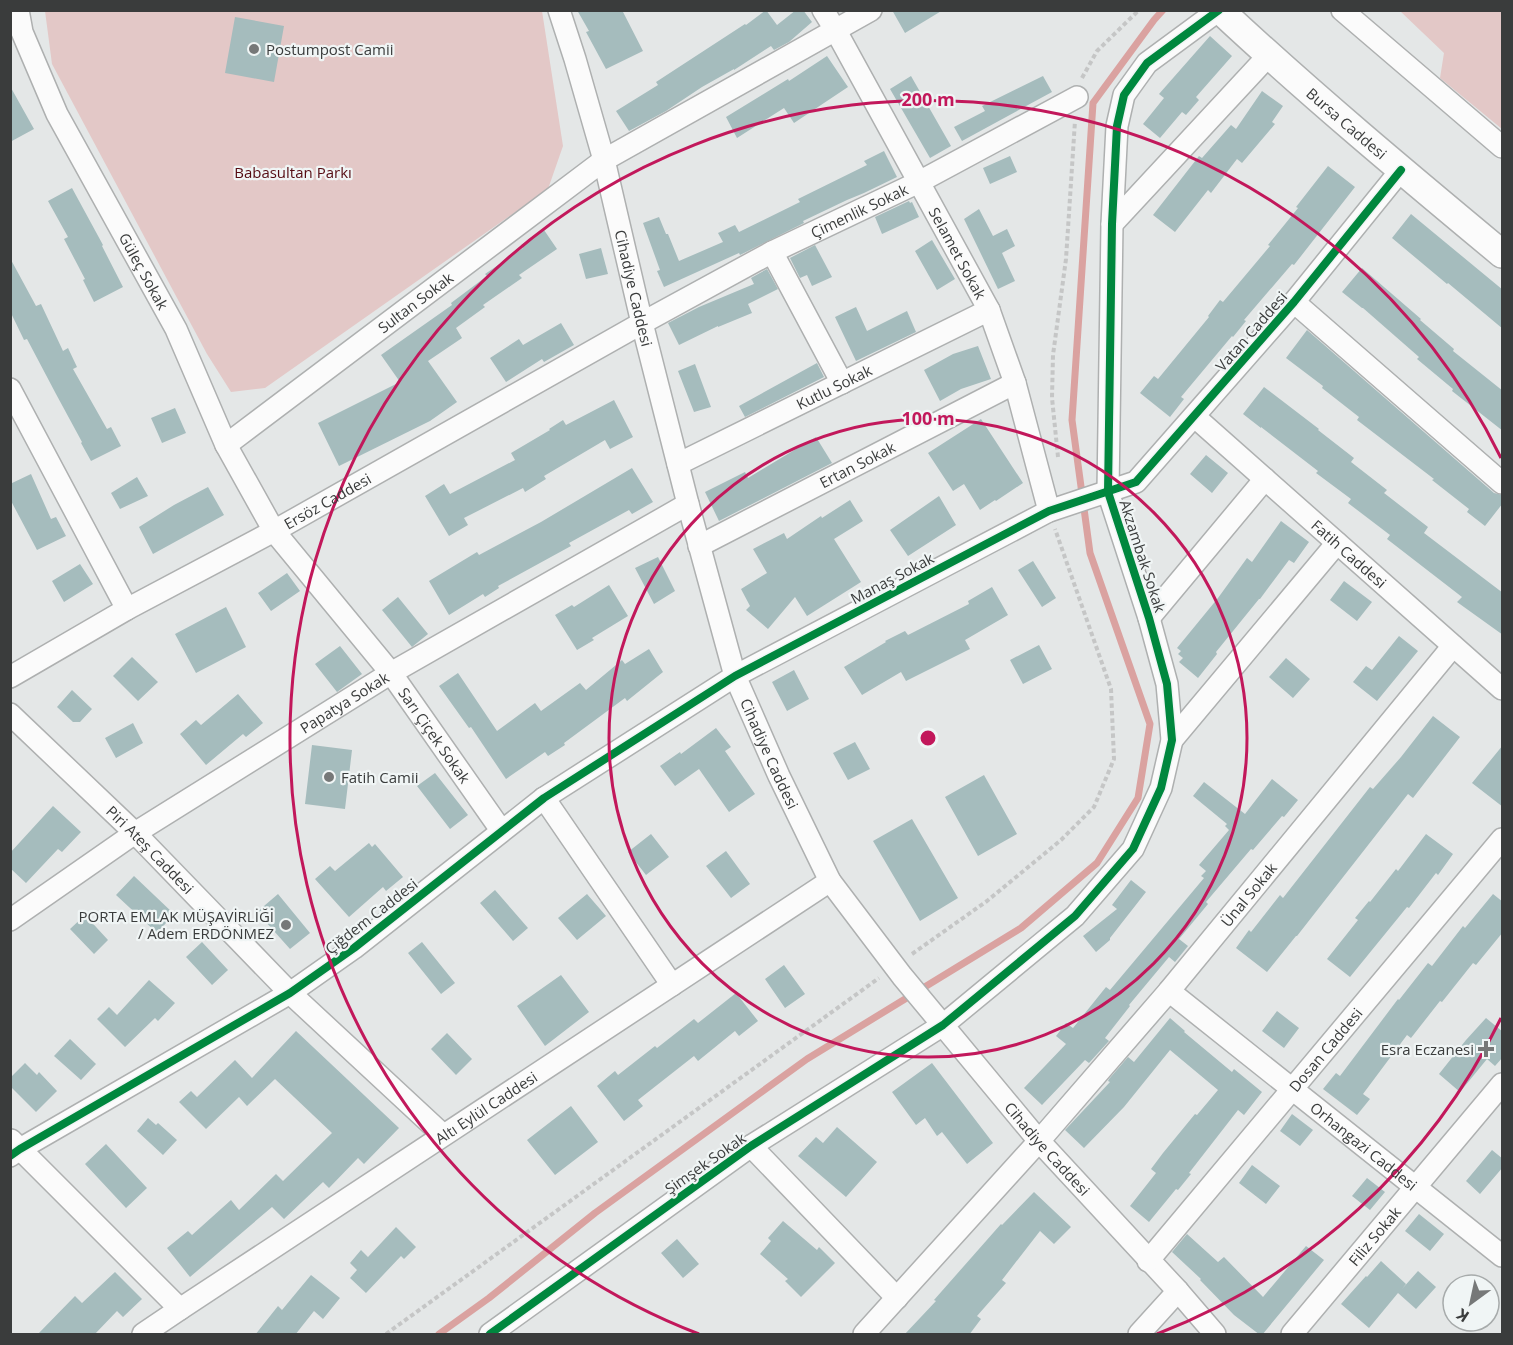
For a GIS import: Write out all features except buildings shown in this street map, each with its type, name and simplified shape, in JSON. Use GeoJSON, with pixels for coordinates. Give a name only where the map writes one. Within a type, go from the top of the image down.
{"type":"FeatureCollection","features":[{"type":"Feature","properties":{"kind":"main road","name":"Bursa Caddesi"},"geometry":{"type":"LineString","coordinates":[[1220,10],[1269,56],[1401,170],[1503,254]]}},
{"type":"Feature","properties":{"kind":"street","name":"Güleç Sokak"},"geometry":{"type":"LineString","coordinates":[[18,10],[16,32],[57,114],[176,329],[226,445],[274,531]]}},
{"type":"Feature","properties":{"kind":"street","name":"Cihadiye Caddesi"},"geometry":{"type":"LineString","coordinates":[[559,10],[604,160],[642,323],[735,676],[779,776],[830,880],[898,971],[1039,1141],[1178,1291],[1215,1335]]}},
{"type":"Feature","properties":{"kind":"street","name":"Selamet Sokak"},"geometry":{"type":"LineString","coordinates":[[823,10],[989,310],[1056,509]]}},
{"type":"Feature","properties":{"kind":"street","name":"Sultan Sokak"},"geometry":{"type":"LineString","coordinates":[[226,445],[604,160],[871,10]]}},
{"type":"Feature","properties":{"kind":"street","name":"Akzambak Sokak"},"geometry":{"type":"LineString","coordinates":[[939,1019],[1075,916],[1133,849],[1161,788],[1172,740],[1167,684],[1149,618],[1108,492],[1112,224],[1117,126],[1124,95],[1147,63],[1220,10]]}},
{"type":"Feature","properties":{"kind":"street"},"geometry":{"type":"LineString","coordinates":[[1342,10],[1503,147]]}},
{"type":"Feature","properties":{"kind":"street"},"geometry":{"type":"LineString","coordinates":[[1112,224],[1269,56]]}},
{"type":"Feature","properties":{"kind":"street","name":"Çimenlik Sokak"},"geometry":{"type":"LineString","coordinates":[[642,323],[772,252],[919,182],[1077,97]]}},
{"type":"Feature","properties":{"kind":"street","name":"Vatan Caddesi"},"geometry":{"type":"LineString","coordinates":[[1108,492],[1136,482],[1294,302],[1401,170]]}},
{"type":"Feature","properties":{"kind":"street"},"geometry":{"type":"LineString","coordinates":[[772,252],[842,382]]}},
{"type":"Feature","properties":{"kind":"street"},"geometry":{"type":"LineString","coordinates":[[1294,302],[1503,483]]}},
{"type":"Feature","properties":{"kind":"street","name":"Kutlu Sokak"},"geometry":{"type":"LineString","coordinates":[[678,464],[989,310]]}},
{"type":"Feature","properties":{"kind":"street","name":"Ersöz Caddesi"},"geometry":{"type":"LineString","coordinates":[[10,677],[127,609],[274,531],[642,323]]}},
{"type":"Feature","properties":{"kind":"street","name":"Ertan Sokak"},"geometry":{"type":"LineString","coordinates":[[699,546],[1015,383]]}},
{"type":"Feature","properties":{"kind":"street"},"geometry":{"type":"LineString","coordinates":[[10,389],[127,609]]}},
{"type":"Feature","properties":{"kind":"street","name":"Fatih Caddesi"},"geometry":{"type":"LineString","coordinates":[[1195,417],[1503,689]]}},
{"type":"Feature","properties":{"kind":"street"},"geometry":{"type":"LineString","coordinates":[[1149,618],[1265,479]]}},
{"type":"Feature","properties":{"kind":"street","name":"Manaş Sokak"},"geometry":{"type":"LineString","coordinates":[[735,676],[1056,509],[1108,492]]}},
{"type":"Feature","properties":{"kind":"street","name":"Papatya Sokak"},"geometry":{"type":"LineString","coordinates":[[10,920],[135,833],[391,673],[688,504]]}},
{"type":"Feature","properties":{"kind":"street","name":"Sarı Çiçek Sokak"},"geometry":{"type":"LineString","coordinates":[[274,531],[391,673],[501,830]]}},
{"type":"Feature","properties":{"kind":"street"},"geometry":{"type":"LineString","coordinates":[[1172,740],[1337,543]]}},
{"type":"Feature","properties":{"kind":"street","name":"Ünal Sokak"},"geometry":{"type":"LineString","coordinates":[[864,1335],[1039,1141],[1169,991],[1453,646]]}},
{"type":"Feature","properties":{"kind":"street","name":"Çiğdem Caddesi"},"geometry":{"type":"LineString","coordinates":[[14,1148],[290,993],[354,948],[544,798],[735,676]]}},
{"type":"Feature","properties":{"kind":"street","name":"Piri Ateş Caddesi"},"geometry":{"type":"LineString","coordinates":[[10,714],[135,833],[290,993],[443,1135]]}},
{"type":"Feature","properties":{"kind":"street"},"geometry":{"type":"LineString","coordinates":[[544,798],[672,984]]}},
{"type":"Feature","properties":{"kind":"street","name":"Dosan Caddesi"},"geometry":{"type":"LineString","coordinates":[[1148,1261],[1503,839]]}},
{"type":"Feature","properties":{"kind":"street","name":"Altı Eylül Caddesi"},"geometry":{"type":"LineString","coordinates":[[143,1335],[830,880]]}},
{"type":"Feature","properties":{"kind":"street","name":"Orhangazi Caddesi"},"geometry":{"type":"LineString","coordinates":[[1169,991],[1503,1256]]}},
{"type":"Feature","properties":{"kind":"street","name":"Şimşek Sokak"},"geometry":{"type":"LineString","coordinates":[[490,1335],[751,1146],[939,1019]]}},
{"type":"Feature","properties":{"kind":"street","name":"Filiz Sokak"},"geometry":{"type":"LineString","coordinates":[[1292,1335],[1503,1084]]}},
{"type":"Feature","properties":{"kind":"street"},"geometry":{"type":"LineString","coordinates":[[751,1146],[897,1298]]}},
{"type":"Feature","properties":{"kind":"street"},"geometry":{"type":"LineString","coordinates":[[14,1148],[180,1309]]}},
{"type":"Feature","properties":{"kind":"street"},"geometry":{"type":"LineString","coordinates":[[1139,1335],[1178,1291]]}},
{"type":"Feature","properties":{"kind":"path"},"geometry":{"type":"LineString","coordinates":[[1059,465],[1053,399],[1053,355],[1066,259],[1077,97],[1082,78],[1097,51],[1139,10]]}},
{"type":"Feature","properties":{"kind":"path"},"geometry":{"type":"LineString","coordinates":[[386,1335],[898,971],[1061,840],[1094,807],[1114,759],[1111,689],[1056,509]]}},
{"type":"Feature","properties":{"kind":"green space","name":"Babasultan Parkı"},"geometry":{"type":"Polygon","coordinates":[[[45,11],[542,11],[563,146],[548,189],[265,388],[231,392],[207,354],[52,64],[45,11]]]}},
{"type":"Feature","properties":{"kind":"green space"},"geometry":{"type":"Polygon","coordinates":[[[1400,11],[1502,11],[1502,129],[1440,78],[1444,53],[1400,11]]]}},
{"type":"Feature","properties":{"kind":"waterway"},"geometry":{"type":"LineString","coordinates":[[439,1334],[489,1298],[595,1213],[807,1059],[1021,928],[1097,863],[1138,798],[1150,724],[1090,553],[1072,420],[1093,103],[1163,10]]}},
{"type":"Feature","properties":{"kind":"cycle path"},"geometry":{"type":"LineString","coordinates":[[490,1334],[751,1146],[943,1025],[1075,916],[1133,849],[1161,788],[1172,740],[1167,684],[1149,618],[1108,492],[1112,224],[1117,126],[1124,95],[1147,63],[1219,10]]}},
{"type":"Feature","properties":{"kind":"cycle path"},"geometry":{"type":"LineString","coordinates":[[10,1156],[290,993],[354,948],[544,798],[735,676],[1049,511],[1136,482],[1294,302],[1401,170]]}},
{"type":"Feature","properties":{"kind":"place","name":"Postumpost Camii"},"geometry":{"type":"Point","coordinates":[254,49]}},
{"type":"Feature","properties":{"kind":"place","name":"Fatih Camii"},"geometry":{"type":"Point","coordinates":[329,777]}},
{"type":"Feature","properties":{"kind":"place","name":"PORTA EMLAK MÜŞAVİRLİĞİ / Adem ERDÖNMEZ"},"geometry":{"type":"Point","coordinates":[286,925]}},
{"type":"Feature","properties":{"kind":"place","name":"Esra Eczanesi"},"geometry":{"type":"Point","coordinates":[1486,1049]}}]}
